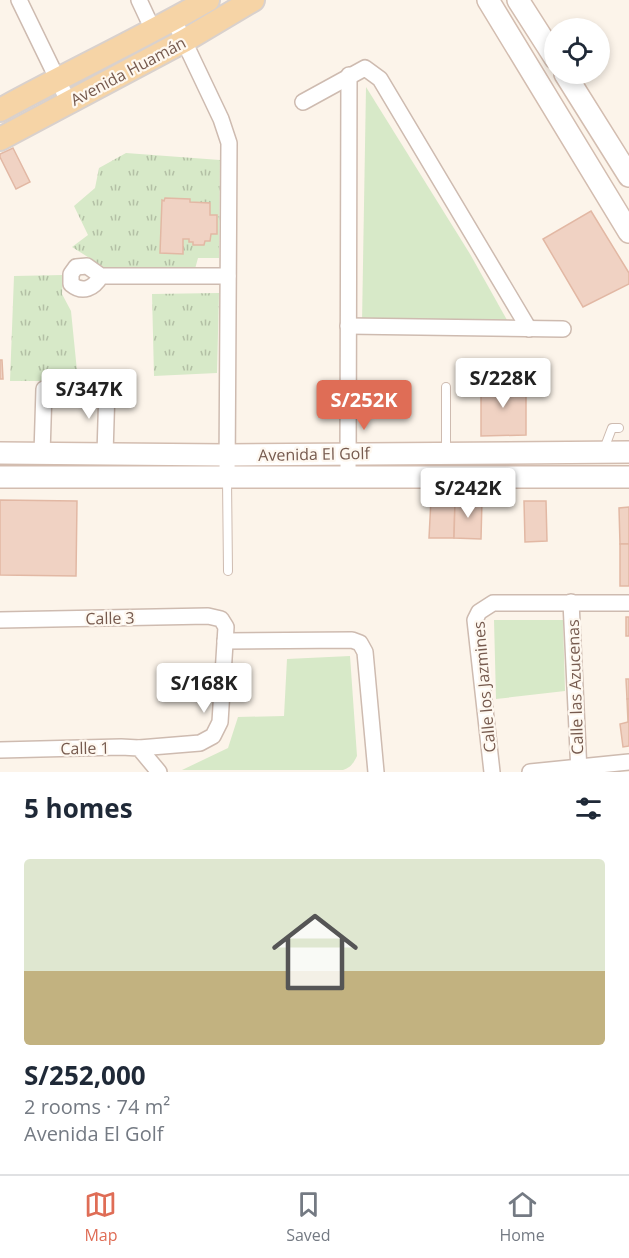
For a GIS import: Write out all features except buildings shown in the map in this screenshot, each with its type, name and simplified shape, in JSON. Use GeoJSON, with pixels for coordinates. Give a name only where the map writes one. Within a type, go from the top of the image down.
{"type":"FeatureCollection","features":[{"type":"Feature","properties":{"kind":"main road","name":"Avenida Huamán"},"geometry":{"type":"LineString","coordinates":[[0,110],[208,0]]}},
{"type":"Feature","properties":{"kind":"main road","name":"Avenida Huamán"},"geometry":{"type":"LineString","coordinates":[[0,138],[184,41],[253,0]]}},
{"type":"Feature","properties":{"kind":"main road"},"geometry":{"type":"LineString","coordinates":[[516,0],[544,42]]}},
{"type":"Feature","properties":{"kind":"main road"},"geometry":{"type":"LineString","coordinates":[[491,6],[629,232]]}},
{"type":"Feature","properties":{"kind":"main road"},"geometry":{"type":"LineString","coordinates":[[571,84],[629,176]]}},
{"type":"Feature","properties":{"kind":"main road"},"geometry":{"type":"LineString","coordinates":[[454,452],[462,477]]}},
{"type":"Feature","properties":{"kind":"main road","name":"Avenida El Golf"},"geometry":{"type":"LineString","coordinates":[[0,453],[226,455],[629,452]]}},
{"type":"Feature","properties":{"kind":"main road","name":"Avenida El Golf"},"geometry":{"type":"LineString","coordinates":[[0,477],[629,477]]}},
{"type":"Feature","properties":{"kind":"street"},"geometry":{"type":"LineString","coordinates":[[20,0],[69,103]]}},
{"type":"Feature","properties":{"kind":"street"},"geometry":{"type":"LineString","coordinates":[[139,0],[153,30]]}},
{"type":"Feature","properties":{"kind":"street"},"geometry":{"type":"LineString","coordinates":[[491,6],[516,0]]}},
{"type":"Feature","properties":{"kind":"street"},"geometry":{"type":"LineString","coordinates":[[174,20],[222,119],[229,143],[227,478]]}},
{"type":"Feature","properties":{"kind":"street"},"geometry":{"type":"LineString","coordinates":[[303,102],[365,68],[380,79],[529,329]]}},
{"type":"Feature","properties":{"kind":"street"},"geometry":{"type":"LineString","coordinates":[[348,478],[350,75]]}},
{"type":"Feature","properties":{"kind":"street"},"geometry":{"type":"LineString","coordinates":[[101,276],[228,276]]}},
{"type":"Feature","properties":{"kind":"street"},"geometry":{"type":"LineString","coordinates":[[348,326],[563,328]]}},
{"type":"Feature","properties":{"kind":"street"},"geometry":{"type":"LineString","coordinates":[[105,454],[107,388]]}},
{"type":"Feature","properties":{"kind":"street"},"geometry":{"type":"LineString","coordinates":[[42,453],[44,389]]}},
{"type":"Feature","properties":{"kind":"street","name":"Calle las Azucenas"},"geometry":{"type":"LineString","coordinates":[[571,602],[579,770]]}},
{"type":"Feature","properties":{"kind":"street","name":"Calle los Jazmines"},"geometry":{"type":"LineString","coordinates":[[492,772],[475,620],[479,612],[493,603],[629,603]]}},
{"type":"Feature","properties":{"kind":"street","name":"Calle 3"},"geometry":{"type":"LineString","coordinates":[[0,620],[208,616],[221,619]]}},
{"type":"Feature","properties":{"kind":"street","name":"Calle 1"},"geometry":{"type":"LineString","coordinates":[[0,750],[139,748],[200,743],[213,736],[220,722],[226,627],[221,619]]}},
{"type":"Feature","properties":{"kind":"street"},"geometry":{"type":"LineString","coordinates":[[225,641],[352,640],[360,643],[365,652],[376,772]]}},
{"type":"Feature","properties":{"kind":"street"},"geometry":{"type":"LineString","coordinates":[[139,748],[159,772]]}},
{"type":"Feature","properties":{"kind":"street"},"geometry":{"type":"LineString","coordinates":[[530,772],[579,770],[629,762]]}},
{"type":"Feature","properties":{"kind":"lane"},"geometry":{"type":"LineString","coordinates":[[446,387],[454,452]]}},
{"type":"Feature","properties":{"kind":"lane"},"geometry":{"type":"LineString","coordinates":[[602,452],[612,428],[619,428]]}},
{"type":"Feature","properties":{"kind":"lane"},"geometry":{"type":"LineString","coordinates":[[227,478],[228,571]]}},
{"type":"Feature","properties":{"kind":"green space"},"geometry":{"type":"Polygon","coordinates":[[[366,87],[470,254],[507,320],[362,323],[366,87]]]}},
{"type":"Feature","properties":{"kind":"green space"},"geometry":{"type":"Polygon","coordinates":[[[126,153],[220,160],[219,258],[198,258],[195,269],[110,271],[72,247],[88,235],[74,206],[95,188],[99,168],[126,153]]]}},
{"type":"Feature","properties":{"kind":"green space"},"geometry":{"type":"Polygon","coordinates":[[[63,275],[62,294],[71,311],[78,381],[10,381],[14,276],[63,275]]]}},
{"type":"Feature","properties":{"kind":"green space"},"geometry":{"type":"Polygon","coordinates":[[[219,293],[217,373],[154,376],[152,294],[219,293]]]}},
{"type":"Feature","properties":{"kind":"green space"},"geometry":{"type":"Polygon","coordinates":[[[494,620],[563,620],[565,691],[496,699],[494,620]]]}},
{"type":"Feature","properties":{"kind":"green space"},"geometry":{"type":"Polygon","coordinates":[[[350,656],[357,756],[348,768],[343,770],[182,770],[228,748],[238,717],[284,716],[287,659],[350,656]]]}}]}
